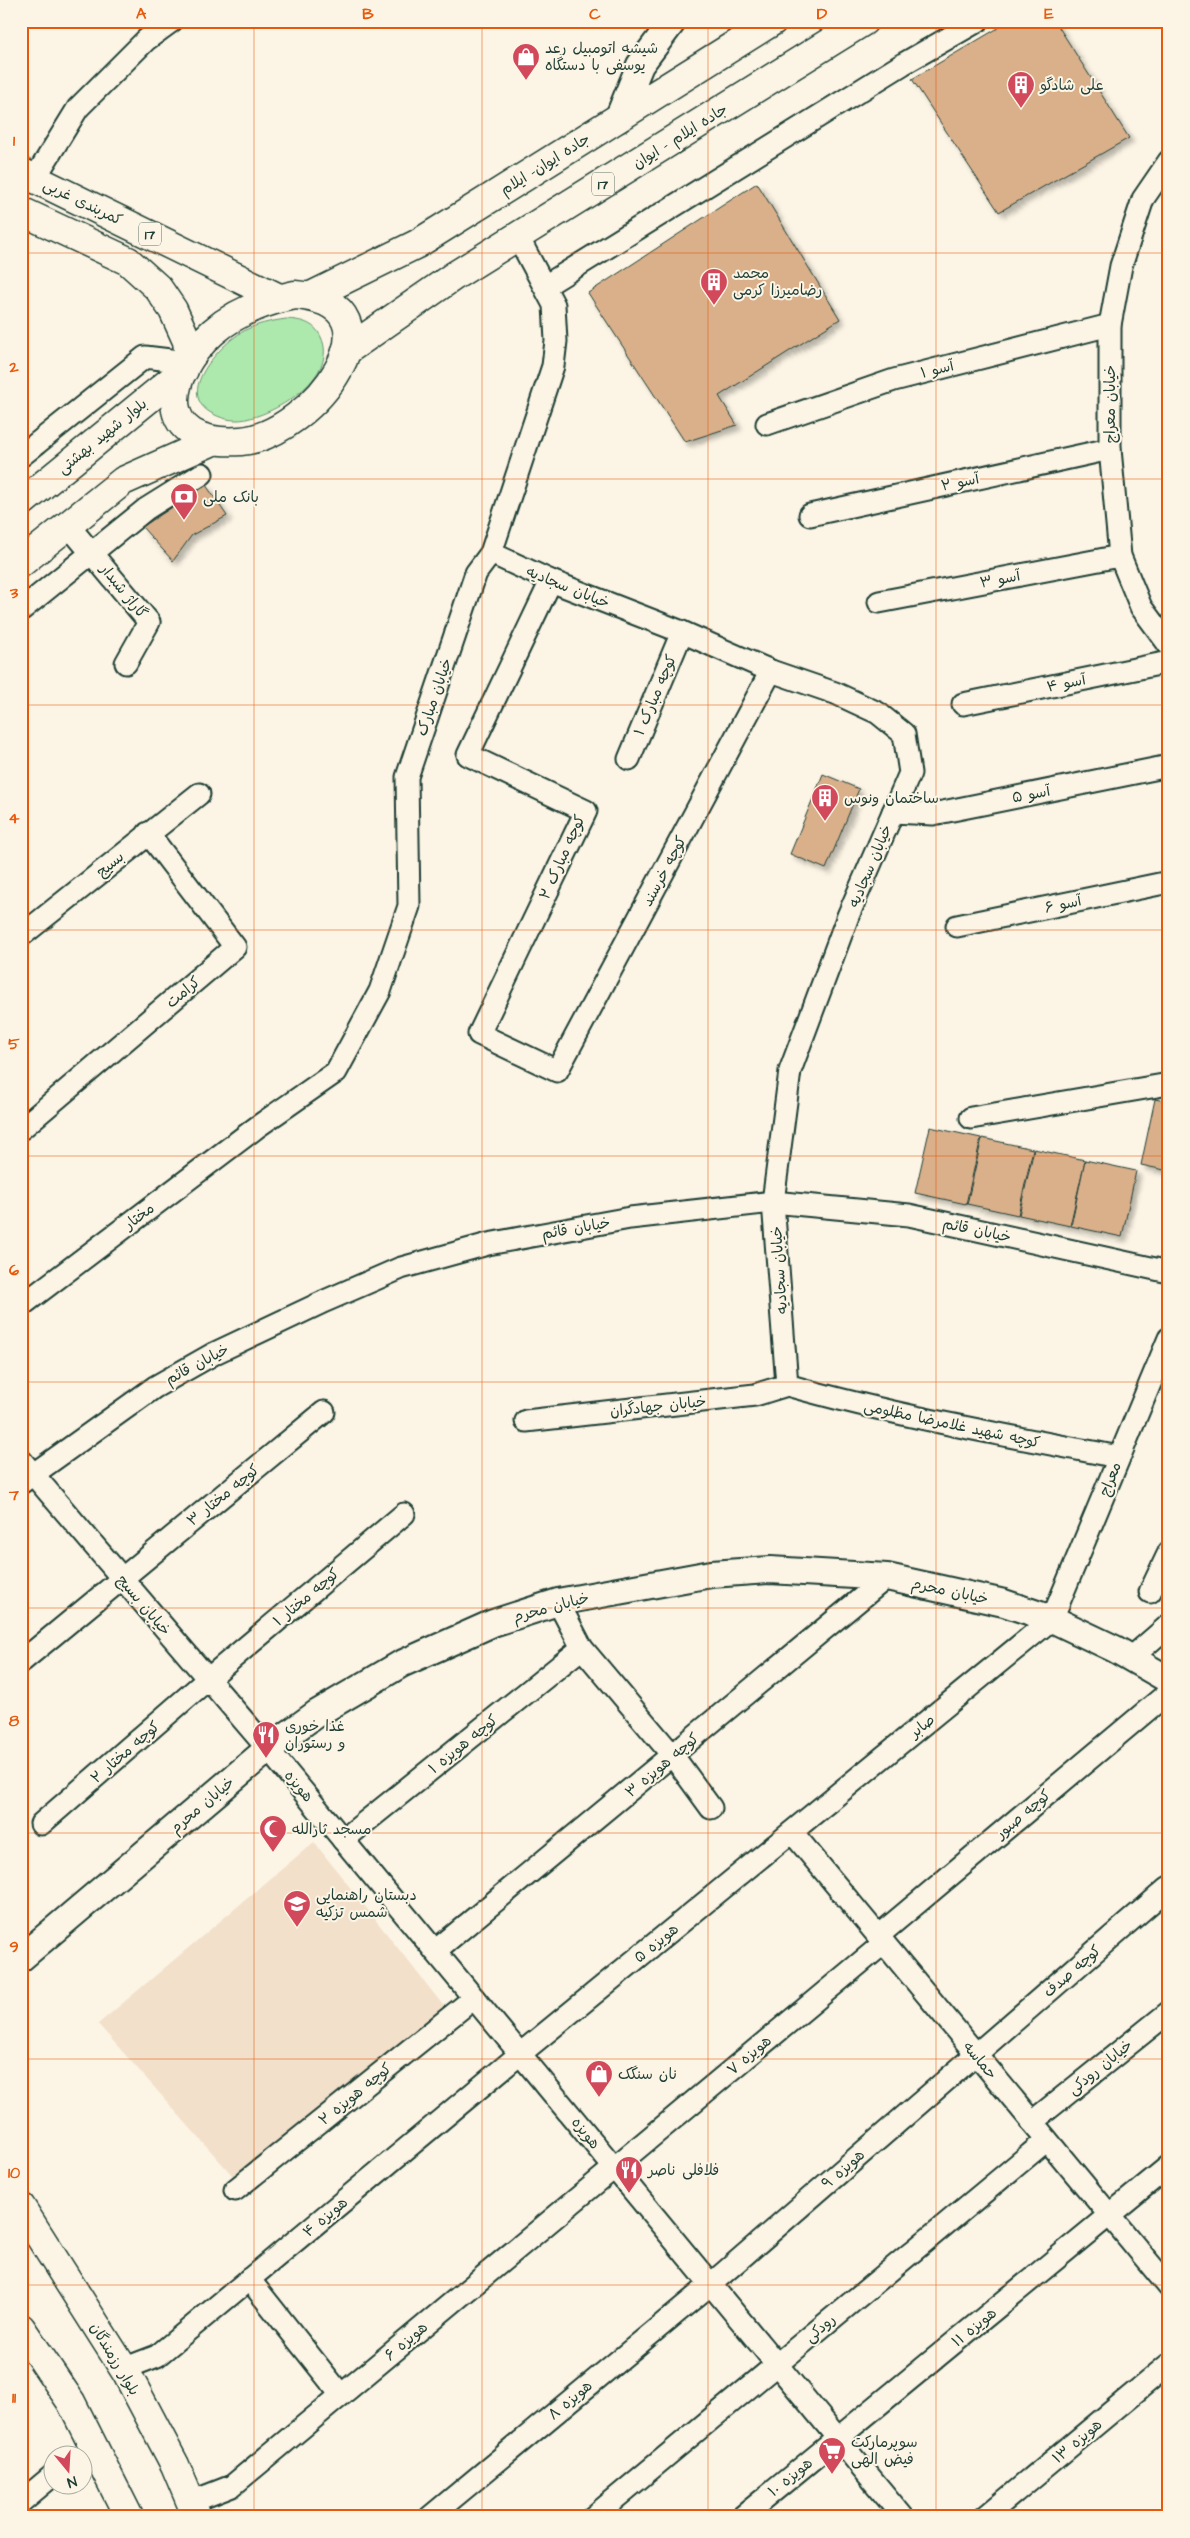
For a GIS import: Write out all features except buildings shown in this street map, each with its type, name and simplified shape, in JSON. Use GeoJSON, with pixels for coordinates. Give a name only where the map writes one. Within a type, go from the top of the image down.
{"type":"FeatureCollection","features":[{"type":"Feature","properties":{"kind":"main road","name":"جاده ایوان- ایلام"},"geometry":{"type":"LineString","coordinates":[[311,296],[417,244],[773,21]]}},
{"type":"Feature","properties":{"kind":"main road","name":"جاده ایلام - ایوان"},"geometry":{"type":"LineString","coordinates":[[346,351],[454,276],[864,21]]}},
{"type":"Feature","properties":{"kind":"main road","name":"کمربندی غربی"},"geometry":{"type":"LineString","coordinates":[[28,175],[279,298]]}},
{"type":"Feature","properties":{"kind":"main road"},"geometry":{"type":"LineString","coordinates":[[50,225],[67,225],[73,219],[76,203],[72,196]]}},
{"type":"Feature","properties":{"kind":"main road","name":"17"},"geometry":{"type":"LineString","coordinates":[[21,211],[128,261],[158,288],[173,310],[187,341],[187,364]]}},
{"type":"Feature","properties":{"kind":"main road","name":"17"},"geometry":{"type":"LineString","coordinates":[[295,295],[311,296],[334,307],[342,316],[349,338],[346,351],[334,380],[322,394],[294,419],[262,435],[244,440],[213,441],[188,432],[176,412],[177,386],[187,364],[213,332],[245,310],[279,298],[295,295]]}},
{"type":"Feature","properties":{"kind":"main road","name":"بلوار شهید بهشتی"},"geometry":{"type":"LineString","coordinates":[[21,502],[187,364]]}},
{"type":"Feature","properties":{"kind":"main road"},"geometry":{"type":"LineString","coordinates":[[21,563],[123,481],[213,441]]}},
{"type":"Feature","properties":{"kind":"main road","name":"بلوار رزمندگان"},"geometry":{"type":"LineString","coordinates":[[21,2207],[123,2369],[175,2464],[194,2509]]}},
{"type":"Feature","properties":{"kind":"main road"},"geometry":{"type":"LineString","coordinates":[[21,2328],[71,2402],[84,2446]]}},
{"type":"Feature","properties":{"kind":"main road"},"geometry":{"type":"LineString","coordinates":[[92,2460],[128,2516]]}},
{"type":"Feature","properties":{"kind":"street"},"geometry":{"type":"LineString","coordinates":[[28,175],[78,108],[146,40],[172,21]]}},
{"type":"Feature","properties":{"kind":"street"},"geometry":{"type":"LineString","coordinates":[[618,119],[640,65],[673,21]]}},
{"type":"Feature","properties":{"kind":"street"},"geometry":{"type":"LineString","coordinates":[[545,286],[903,64],[978,21]]}},
{"type":"Feature","properties":{"kind":"street","name":"خیابان معراج"},"geometry":{"type":"LineString","coordinates":[[1169,161],[1143,199],[1121,266],[1110,325],[1110,449],[1120,556],[1141,606],[1169,646]]}},
{"type":"Feature","properties":{"kind":"street","name":"خیابان مبارک"},"geometry":{"type":"LineString","coordinates":[[257,1127],[336,1072],[380,990],[409,906],[407,777],[476,573],[490,553],[553,366],[556,341],[554,305],[518,237]]}},
{"type":"Feature","properties":{"kind":"street","name":"آسو ۱"},"geometry":{"type":"LineString","coordinates":[[767,424],[894,380],[1110,325]]}},
{"type":"Feature","properties":{"kind":"street"},"geometry":{"type":"LineString","coordinates":[[21,456],[145,357],[187,364]]}},
{"type":"Feature","properties":{"kind":"street","name":"آسو ۲"},"geometry":{"type":"LineString","coordinates":[[810,515],[1110,449]]}},
{"type":"Feature","properties":{"kind":"street"},"geometry":{"type":"LineString","coordinates":[[21,610],[146,508],[202,474]]}},
{"type":"Feature","properties":{"kind":"street","name":"گاراژ شبدار"},"geometry":{"type":"LineString","coordinates":[[68,525],[149,622],[126,663]]}},
{"type":"Feature","properties":{"kind":"street","name":"خیابان سجادیه"},"geometry":{"type":"LineString","coordinates":[[490,553],[551,581],[682,632],[771,672],[835,693],[878,713],[904,734],[910,773],[819,990],[790,1071],[774,1202],[787,1385]]}},
{"type":"Feature","properties":{"kind":"street","name":"آسو ۳"},"geometry":{"type":"LineString","coordinates":[[880,602],[1120,556]]}},
{"type":"Feature","properties":{"kind":"street","name":"کوچه مبارک ۲"},"geometry":{"type":"LineString","coordinates":[[551,581],[468,755],[586,811],[479,1034],[557,1071]]}},
{"type":"Feature","properties":{"kind":"street","name":"کوچه مبارک ۱"},"geometry":{"type":"LineString","coordinates":[[628,759],[682,632]]}},
{"type":"Feature","properties":{"kind":"street","name":"آسو ۴"},"geometry":{"type":"LineString","coordinates":[[963,704],[1169,662]]}},
{"type":"Feature","properties":{"kind":"street","name":"کوچه خرسند"},"geometry":{"type":"LineString","coordinates":[[557,1071],[771,672]]}},
{"type":"Feature","properties":{"kind":"street","name":"آسو ۵"},"geometry":{"type":"LineString","coordinates":[[893,812],[933,814],[1169,766]]}},
{"type":"Feature","properties":{"kind":"street","name":"بسیج"},"geometry":{"type":"LineString","coordinates":[[21,936],[199,794]]}},
{"type":"Feature","properties":{"kind":"street","name":"کرامت"},"geometry":{"type":"LineString","coordinates":[[21,1129],[235,947],[148,833]]}},
{"type":"Feature","properties":{"kind":"street","name":"آسو ۶"},"geometry":{"type":"LineString","coordinates":[[957,926],[1169,882]]}},
{"type":"Feature","properties":{"kind":"street"},"geometry":{"type":"LineString","coordinates":[[971,1118],[1169,1084]]}},
{"type":"Feature","properties":{"kind":"street","name":"مختار"},"geometry":{"type":"LineString","coordinates":[[21,1306],[257,1127]]}},
{"type":"Feature","properties":{"kind":"street","name":"خیابان قائم"},"geometry":{"type":"LineString","coordinates":[[25,1472],[155,1387],[215,1353],[325,1301],[401,1268],[488,1244],[630,1218],[774,1202],[909,1216],[1169,1272]]}},
{"type":"Feature","properties":{"kind":"street","name":"معراج"},"geometry":{"type":"LineString","coordinates":[[1052,1620],[1169,1338]]}},
{"type":"Feature","properties":{"kind":"street","name":"خیابان جهادگران"},"geometry":{"type":"LineString","coordinates":[[526,1421],[755,1395],[787,1385]]}},
{"type":"Feature","properties":{"kind":"street","name":"کوچه شهید غلامرضا مظلومی"},"geometry":{"type":"LineString","coordinates":[[787,1385],[847,1402],[1119,1457]]}},
{"type":"Feature","properties":{"kind":"street","name":"کوچه مختار ۳"},"geometry":{"type":"LineString","coordinates":[[21,1662],[324,1412]]}},
{"type":"Feature","properties":{"kind":"street","name":"خیابان بسیج"},"geometry":{"type":"LineString","coordinates":[[25,1472],[121,1578],[268,1749]]}},
{"type":"Feature","properties":{"kind":"street","name":"کوچه مختار ۱"},"geometry":{"type":"LineString","coordinates":[[208,1679],[404,1514]]}},
{"type":"Feature","properties":{"kind":"street"},"geometry":{"type":"LineString","coordinates":[[1150,1592],[1169,1552]]}},
{"type":"Feature","properties":{"kind":"street","name":"خیابان محرم"},"geometry":{"type":"LineString","coordinates":[[21,1958],[268,1749],[316,1714],[401,1664],[494,1623],[558,1602],[711,1574],[770,1570],[887,1577],[1004,1602],[1052,1620],[1131,1658],[1169,1680]]}},
{"type":"Feature","properties":{"kind":"street","name":"کوچه هویزه ۳"},"geometry":{"type":"LineString","coordinates":[[435,1951],[887,1577]]}},
{"type":"Feature","properties":{"kind":"street"},"geometry":{"type":"LineString","coordinates":[[558,1602],[582,1648],[673,1756],[711,1808]]}},
{"type":"Feature","properties":{"kind":"street","name":"صابر"},"geometry":{"type":"LineString","coordinates":[[792,1832],[1052,1620]]}},
{"type":"Feature","properties":{"kind":"street"},"geometry":{"type":"LineString","coordinates":[[1131,1658],[1169,1625]]}},
{"type":"Feature","properties":{"kind":"street","name":"کوچه هویزه ۱"},"geometry":{"type":"LineString","coordinates":[[343,1840],[582,1648]]}},
{"type":"Feature","properties":{"kind":"street","name":"کوچه مختار ۲"},"geometry":{"type":"LineString","coordinates":[[42,1824],[208,1679]]}},
{"type":"Feature","properties":{"kind":"street","name":"کوچه صبور"},"geometry":{"type":"LineString","coordinates":[[881,1939],[1169,1692]]}},
{"type":"Feature","properties":{"kind":"street","name":"هویزه"},"geometry":{"type":"LineString","coordinates":[[268,1749],[903,2517]]}},
{"type":"Feature","properties":{"kind":"street","name":"حماسه"},"geometry":{"type":"LineString","coordinates":[[792,1832],[1169,2287]]}},
{"type":"Feature","properties":{"kind":"street","name":"هویزه ۵"},"geometry":{"type":"LineString","coordinates":[[520,2054],[792,1832]]}},
{"type":"Feature","properties":{"kind":"street","name":"کوچه صدف"},"geometry":{"type":"LineString","coordinates":[[976,2054],[1169,1887]]}},
{"type":"Feature","properties":{"kind":"street","name":"هویزه ۷"},"geometry":{"type":"LineString","coordinates":[[614,2167],[881,1939]]}},
{"type":"Feature","properties":{"kind":"street","name":"کوچه هویزه ۲"},"geometry":{"type":"LineString","coordinates":[[235,2190],[474,1998]]}},
{"type":"Feature","properties":{"kind":"street","name":"خیابان رودکی"},"geometry":{"type":"LineString","coordinates":[[1032,2122],[1169,2012]]}},
{"type":"Feature","properties":{"kind":"street","name":"هویزه ۴"},"geometry":{"type":"LineString","coordinates":[[123,2369],[157,2356],[520,2054]]}},
{"type":"Feature","properties":{"kind":"street","name":"هویزه ۹"},"geometry":{"type":"LineString","coordinates":[[711,2284],[976,2054]]}},
{"type":"Feature","properties":{"kind":"street","name":"رودکی"},"geometry":{"type":"LineString","coordinates":[[593,2517],[1047,2140]]}},
{"type":"Feature","properties":{"kind":"street","name":"هویزه ۱۱"},"geometry":{"type":"LineString","coordinates":[[838,2438],[1169,2166]]}},
{"type":"Feature","properties":{"kind":"street","name":"هویزه ۶"},"geometry":{"type":"LineString","coordinates":[[194,2509],[232,2486],[614,2167]]}},
{"type":"Feature","properties":{"kind":"street"},"geometry":{"type":"LineString","coordinates":[[249,2279],[341,2395]]}},
{"type":"Feature","properties":{"kind":"street","name":"هویزه ۸"},"geometry":{"type":"LineString","coordinates":[[430,2517],[711,2284]]}},
{"type":"Feature","properties":{"kind":"street","name":"هویزه ۱۳"},"geometry":{"type":"LineString","coordinates":[[985,2517],[1169,2364]]}},
{"type":"Feature","properties":{"kind":"street","name":"هویزه ۱۰"},"geometry":{"type":"LineString","coordinates":[[742,2517],[838,2438]]}},
{"type":"Feature","properties":{"kind":"street"},"geometry":{"type":"LineString","coordinates":[[21,2502],[42,2484]]}},
{"type":"Feature","properties":{"kind":"shaded area","name":"دبستان راهنمایی شمس تزکیه"},"geometry":{"type":"Polygon","coordinates":[[[314,1842],[450,2014],[240,2184],[98,2024],[314,1842]]]}},
{"type":"Feature","properties":{"kind":"green space"},"geometry":{"type":"Polygon","coordinates":[[[286,319],[297,320],[311,325],[321,337],[324,351],[322,365],[304,389],[276,408],[245,419],[231,420],[222,418],[213,414],[202,405],[198,395],[199,383],[204,370],[223,347],[247,329],[264,323],[286,319]]]}},
{"type":"Feature","properties":{"kind":"place","name":"شیشه اتومبیل رعد یوسفی با دستگاه"},"geometry":{"type":"Point","coordinates":[526,81]}},
{"type":"Feature","properties":{"kind":"place","name":"علی شادگو"},"geometry":{"type":"Point","coordinates":[1021,109]}},
{"type":"Feature","properties":{"kind":"place","name":"محمد رضامیرزا کرمی"},"geometry":{"type":"Point","coordinates":[714,306]}},
{"type":"Feature","properties":{"kind":"place","name":"بانک ملی"},"geometry":{"type":"Point","coordinates":[184,521]}},
{"type":"Feature","properties":{"kind":"place","name":"ساختمان ونوس"},"geometry":{"type":"Point","coordinates":[825,822]}},
{"type":"Feature","properties":{"kind":"place","name":"غذا خوری و رستوران"},"geometry":{"type":"Point","coordinates":[266,1759]}},
{"type":"Feature","properties":{"kind":"place","name":"مسجد ثارالله"},"geometry":{"type":"Point","coordinates":[273,1853]}},
{"type":"Feature","properties":{"kind":"place","name":"دبستان راهنمایی شمس تزکیه"},"geometry":{"type":"Point","coordinates":[297,1928]}},
{"type":"Feature","properties":{"kind":"place","name":"نان سنگک"},"geometry":{"type":"Point","coordinates":[599,2098]}},
{"type":"Feature","properties":{"kind":"place","name":"فلافلی ناصر"},"geometry":{"type":"Point","coordinates":[629,2194]}},
{"type":"Feature","properties":{"kind":"place","name":"سوپرمارکت فیض الهی"},"geometry":{"type":"Point","coordinates":[832,2475]}}]}
